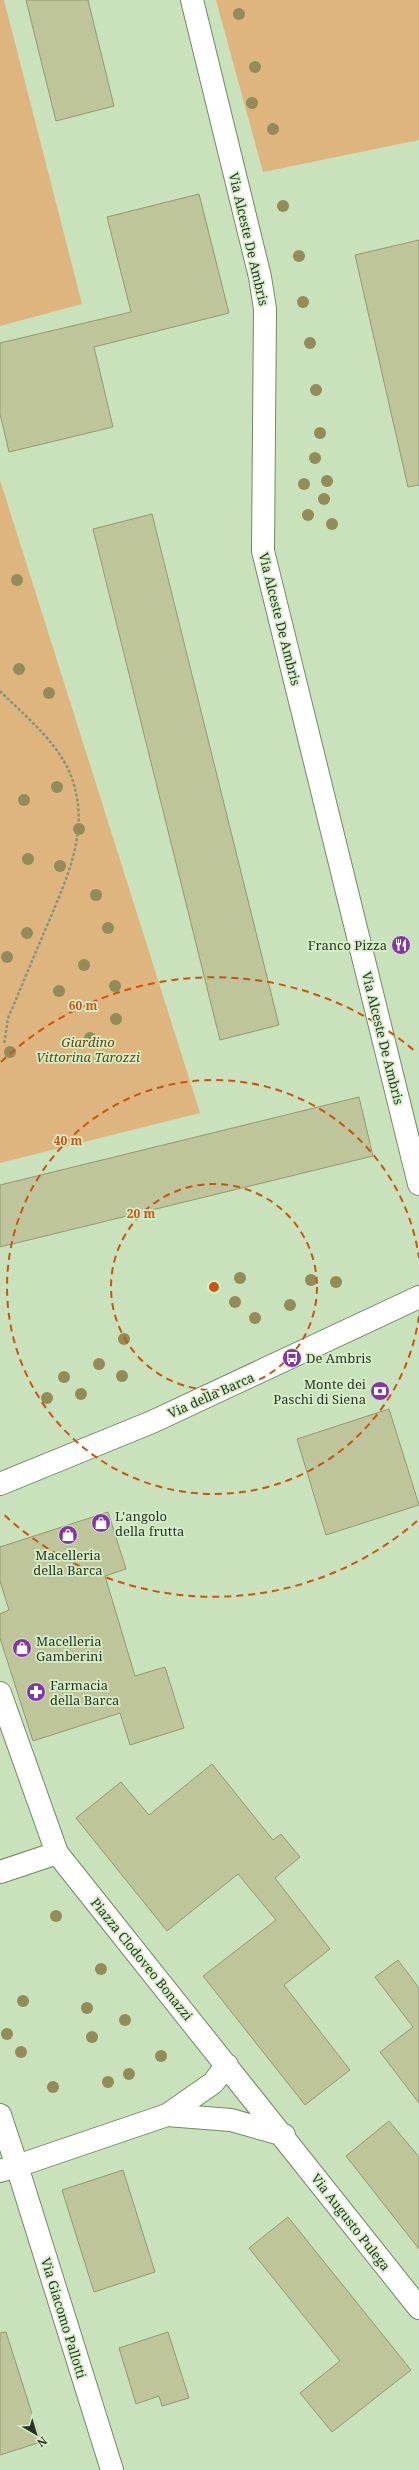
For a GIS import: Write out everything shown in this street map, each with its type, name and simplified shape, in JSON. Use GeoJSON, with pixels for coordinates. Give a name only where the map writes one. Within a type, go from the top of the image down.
{"type":"FeatureCollection","features":[{"type":"Feature","properties":{"kind":"street","name":"Via Alceste De Ambris"},"geometry":{"type":"LineString","coordinates":[[192,0],[260,277],[265,309],[262,551],[419,1184]]}},
{"type":"Feature","properties":{"kind":"street","name":"Via della Barca"},"geometry":{"type":"LineString","coordinates":[[0,1484],[158,1419],[419,1297]]}},
{"type":"Feature","properties":{"kind":"street","name":"Piazza Clodoveo Bonazzi"},"geometry":{"type":"LineString","coordinates":[[0,1693],[57,1853],[284,2135]]}},
{"type":"Feature","properties":{"kind":"street"},"geometry":{"type":"LineString","coordinates":[[0,1872],[57,1853]]}},
{"type":"Feature","properties":{"kind":"street"},"geometry":{"type":"LineString","coordinates":[[0,2114],[8,2169],[167,2115],[213,2083],[227,2065]]}},
{"type":"Feature","properties":{"kind":"street"},"geometry":{"type":"LineString","coordinates":[[167,2115],[231,2120],[284,2135]]}},
{"type":"Feature","properties":{"kind":"street","name":"Via Augusto Pulega"},"geometry":{"type":"LineString","coordinates":[[284,2135],[419,2308]]}},
{"type":"Feature","properties":{"kind":"street","name":"Via Giacomo Pallotti"},"geometry":{"type":"LineString","coordinates":[[8,2169],[112,2470]]}},
{"type":"Feature","properties":{"kind":"path"},"geometry":{"type":"LineString","coordinates":[[0,691],[53,745],[69,771],[79,804],[79,834],[72,865],[8,1018],[4,1045]]}},
{"type":"Feature","properties":{"kind":"green space"},"geometry":{"type":"Polygon","coordinates":[[[0,0],[4,0],[82,304],[0,326],[0,0]]]}},
{"type":"Feature","properties":{"kind":"green space"},"geometry":{"type":"Polygon","coordinates":[[[216,0],[419,0],[419,140],[263,172],[216,0]]]}},
{"type":"Feature","properties":{"kind":"green space","name":"Giardino Vittorina Tarozzi"},"geometry":{"type":"Polygon","coordinates":[[[0,480],[200,1113],[0,1163],[0,480]]]}},
{"type":"Feature","properties":{"kind":"building"},"geometry":{"type":"Polygon","coordinates":[[[26,0],[88,0],[114,106],[56,121],[26,0]]]}},
{"type":"Feature","properties":{"kind":"building"},"geometry":{"type":"Polygon","coordinates":[[[199,194],[229,313],[94,347],[113,427],[9,452],[0,414],[0,343],[131,312],[107,217],[199,194]]]}},
{"type":"Feature","properties":{"kind":"building"},"geometry":{"type":"Polygon","coordinates":[[[419,240],[419,485],[408,487],[355,255],[419,240]]]}},
{"type":"Feature","properties":{"kind":"building"},"geometry":{"type":"Polygon","coordinates":[[[152,514],[279,1025],[220,1040],[93,529],[152,514]]]}},
{"type":"Feature","properties":{"kind":"building"},"geometry":{"type":"Polygon","coordinates":[[[359,1097],[373,1156],[0,1247],[0,1185],[359,1097]]]}},
{"type":"Feature","properties":{"kind":"building"},"geometry":{"type":"Polygon","coordinates":[[[389,1409],[419,1505],[326,1535],[297,1439],[389,1409]]]}},
{"type":"Feature","properties":{"kind":"building"},"geometry":{"type":"Polygon","coordinates":[[[108,1512],[126,1569],[105,1576],[135,1676],[165,1667],[184,1728],[130,1745],[120,1713],[33,1741],[0,1638],[0,1614],[9,1610],[0,1581],[0,1547],[108,1512]]]}},
{"type":"Feature","properties":{"kind":"building"},"geometry":{"type":"Polygon","coordinates":[[[212,1764],[273,1840],[281,1834],[300,1857],[275,1878],[330,1949],[284,1985],[350,2070],[305,2105],[203,1976],[276,1920],[238,1874],[167,1931],[76,1818],[121,1782],[149,1815],[212,1764]]]}},
{"type":"Feature","properties":{"kind":"building"},"geometry":{"type":"Polygon","coordinates":[[[398,1960],[419,1988],[419,2103],[380,2052],[413,2027],[375,1977],[398,1960]]]}},
{"type":"Feature","properties":{"kind":"building"},"geometry":{"type":"Polygon","coordinates":[[[389,2121],[419,2157],[419,2249],[346,2156],[389,2121]]]}},
{"type":"Feature","properties":{"kind":"building"},"geometry":{"type":"Polygon","coordinates":[[[123,2170],[155,2272],[94,2292],[62,2190],[123,2170]]]}},
{"type":"Feature","properties":{"kind":"building"},"geometry":{"type":"Polygon","coordinates":[[[288,2217],[411,2370],[332,2432],[300,2393],[340,2361],[249,2248],[288,2217]]]}},
{"type":"Feature","properties":{"kind":"building"},"geometry":{"type":"Polygon","coordinates":[[[6,2332],[41,2442],[0,2455],[0,2333],[6,2332]]]}},
{"type":"Feature","properties":{"kind":"building"},"geometry":{"type":"Polygon","coordinates":[[[168,2332],[189,2398],[162,2406],[159,2396],[136,2404],[119,2348],[168,2332]]]}},
{"type":"Feature","properties":{"kind":"place","name":"Franco Pizza"},"geometry":{"type":"Point","coordinates":[401,945]}},
{"type":"Feature","properties":{"kind":"place","name":"De Ambris"},"geometry":{"type":"Point","coordinates":[292,1358]}},
{"type":"Feature","properties":{"kind":"place","name":"Monte dei Paschi di Siena"},"geometry":{"type":"Point","coordinates":[380,1391]}},
{"type":"Feature","properties":{"kind":"place","name":"L'angolo della frutta"},"geometry":{"type":"Point","coordinates":[101,1523]}},
{"type":"Feature","properties":{"kind":"place","name":"Macelleria della Barca"},"geometry":{"type":"Point","coordinates":[68,1535]}},
{"type":"Feature","properties":{"kind":"place","name":"Macelleria Gamberini"},"geometry":{"type":"Point","coordinates":[22,1648]}},
{"type":"Feature","properties":{"kind":"place","name":"Farmacia della Barca"},"geometry":{"type":"Point","coordinates":[36,1692]}}]}
